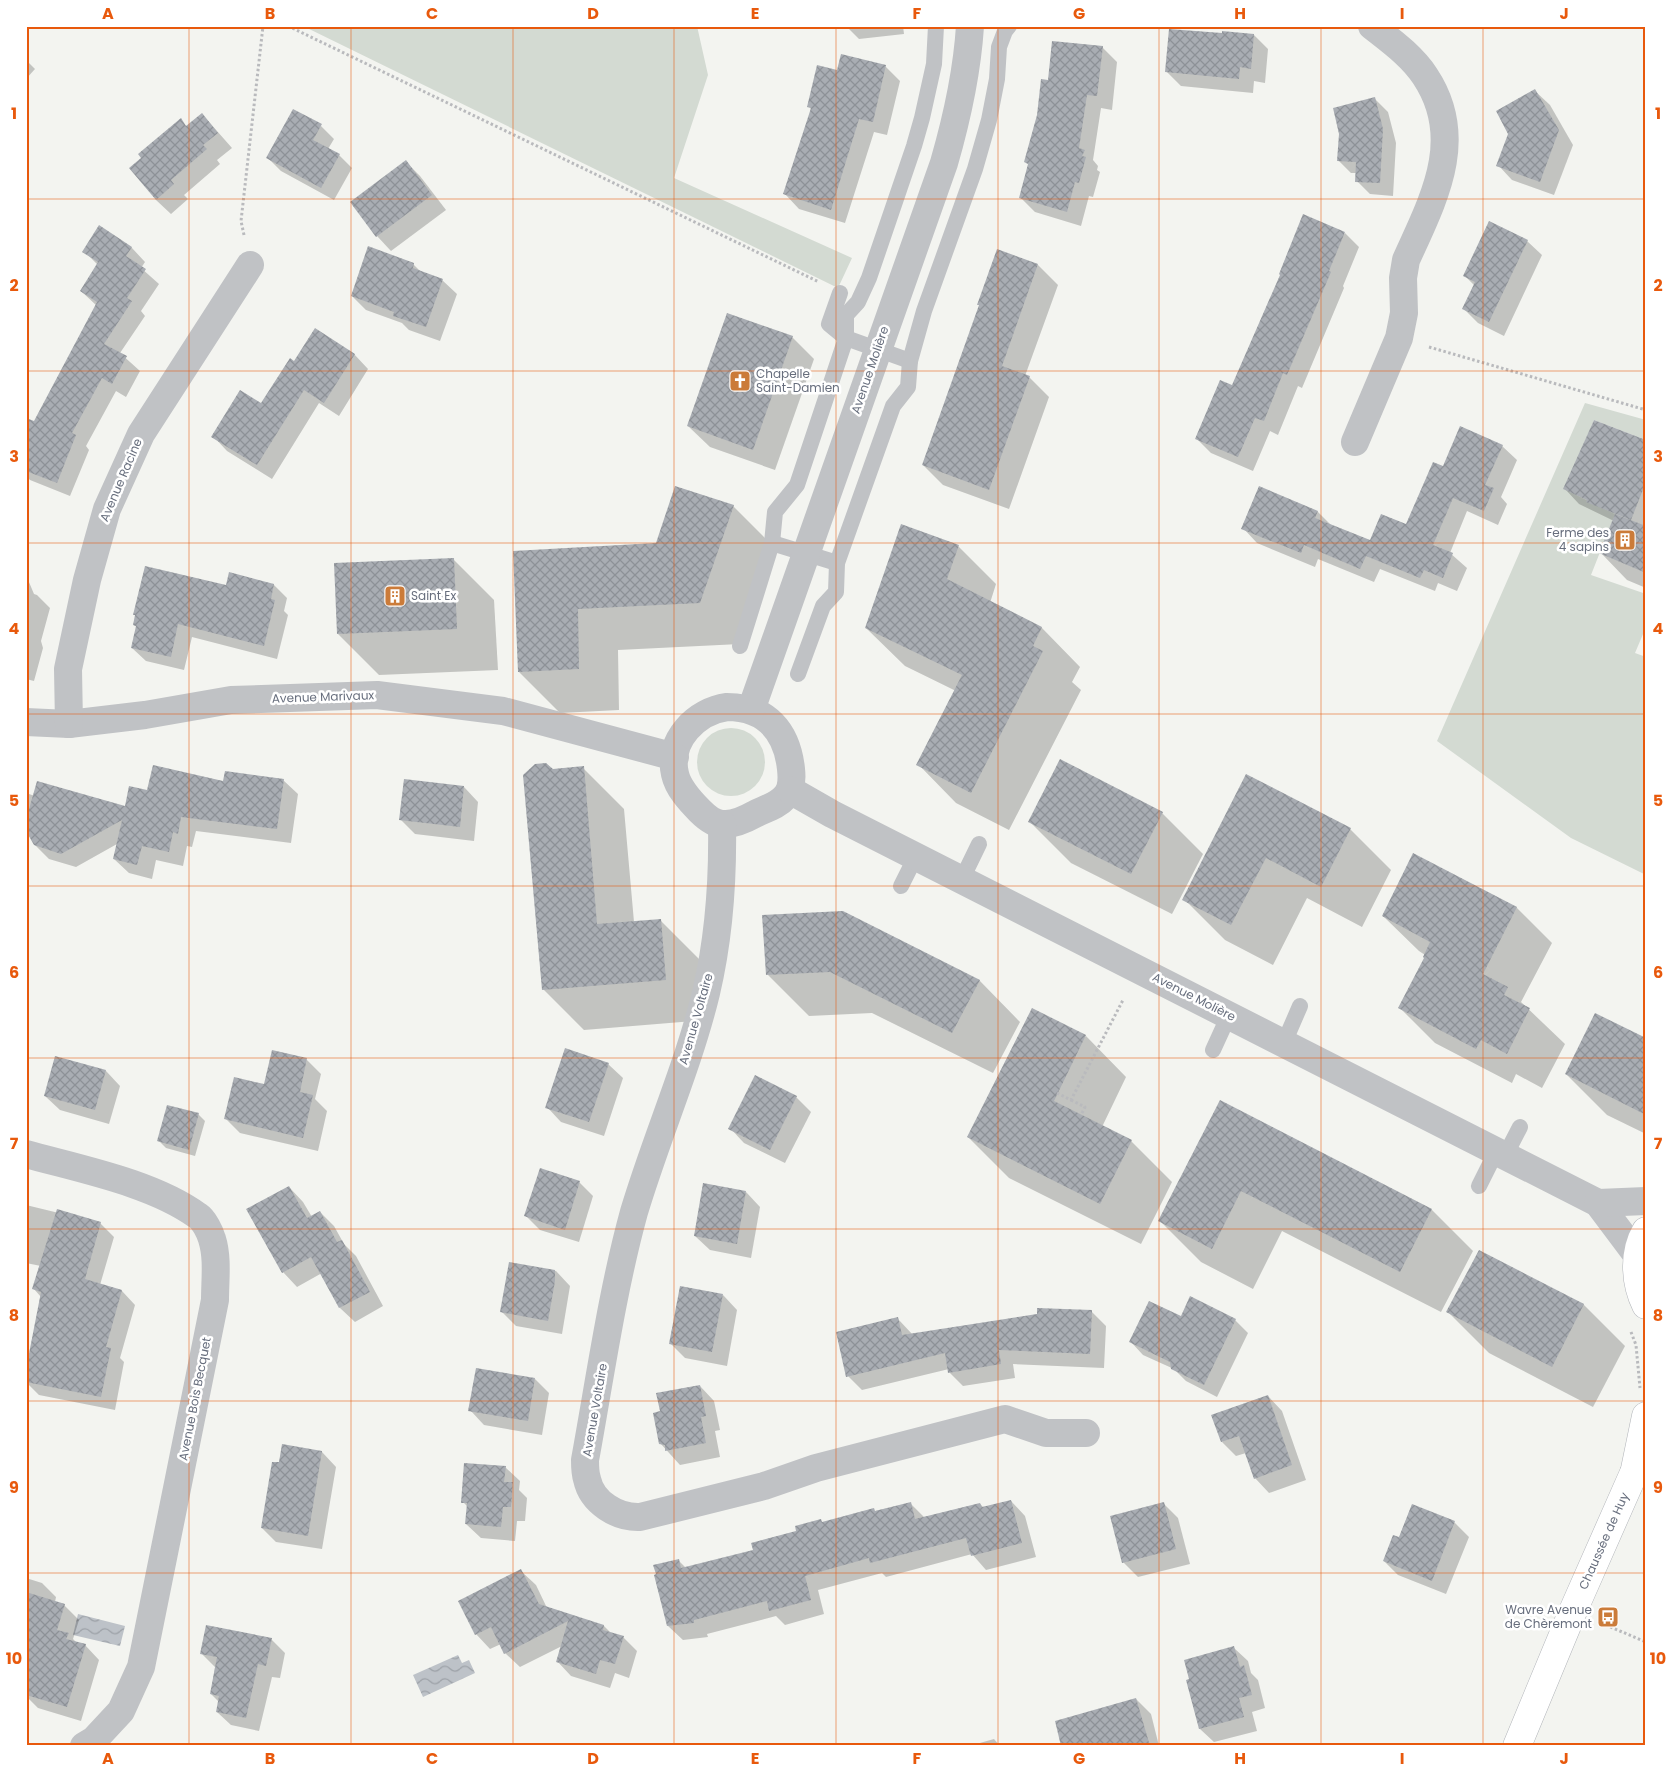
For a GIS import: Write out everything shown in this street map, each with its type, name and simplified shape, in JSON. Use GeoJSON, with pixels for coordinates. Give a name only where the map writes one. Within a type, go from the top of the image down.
{"type":"FeatureCollection","features":[{"type":"Feature","properties":{"kind":"main road"},"geometry":{"type":"LineString","coordinates":[[1642,1243],[1637,1276],[1641,1296],[1646,1305]]}},
{"type":"Feature","properties":{"kind":"main road","name":"Chaussée de Huy"},"geometry":{"type":"LineString","coordinates":[[1516,1746],[1573,1611],[1640,1466],[1643,1403]]}},
{"type":"Feature","properties":{"kind":"street","name":"Avenue Molière"},"geometry":{"type":"LineString","coordinates":[[751,710],[944,163],[963,89],[970,26]]}},
{"type":"Feature","properties":{"kind":"street"},"geometry":{"type":"LineString","coordinates":[[1356,442],[1399,338],[1404,314],[1404,270],[1442,171],[1446,141],[1436,96],[1425,75],[1400,48],[1372,26]]}},
{"type":"Feature","properties":{"kind":"street","name":"Avenue Racine"},"geometry":{"type":"LineString","coordinates":[[69,724],[68,669],[87,580],[107,510],[141,434],[250,265]]}},
{"type":"Feature","properties":{"kind":"street","name":"Avenue Marivaux"},"geometry":{"type":"LineString","coordinates":[[26,722],[69,724],[145,715],[231,700],[377,695],[504,711],[674,757]]}},
{"type":"Feature","properties":{"kind":"street"},"geometry":{"type":"LineString","coordinates":[[738,707],[751,710],[769,720],[785,742],[792,775],[790,790],[776,805],[740,821],[722,824],[712,821],[689,800],[678,783],[674,772],[674,757],[684,733],[699,717],[717,708],[738,707]]}},
{"type":"Feature","properties":{"kind":"street","name":"Avenue Molière"},"geometry":{"type":"LineString","coordinates":[[790,790],[832,814],[1598,1203],[1642,1243]]}},
{"type":"Feature","properties":{"kind":"street","name":"Avenue Voltaire"},"geometry":{"type":"LineString","coordinates":[[722,824],[721,893],[714,956],[693,1038],[637,1203],[621,1268],[585,1460],[587,1480],[593,1494],[614,1512],[632,1518],[640,1518],[764,1486],[816,1468],[1005,1419],[1046,1433],[1086,1433]]}},
{"type":"Feature","properties":{"kind":"street","name":"Avenue Bois Becquet"},"geometry":{"type":"LineString","coordinates":[[26,1154],[135,1185],[164,1196],[200,1218],[212,1238],[216,1265],[215,1300],[141,1667],[121,1711],[94,1740],[84,1746]]}},
{"type":"Feature","properties":{"kind":"street","name":"Avenue Molière"},"geometry":{"type":"LineString","coordinates":[[1598,1203],[1646,1201]]}},
{"type":"Feature","properties":{"kind":"lane"},"geometry":{"type":"LineString","coordinates":[[740,646],[772,543],[775,512],[797,484],[846,338],[846,315],[858,302],[869,278],[914,146],[931,84],[936,26]]}},
{"type":"Feature","properties":{"kind":"lane"},"geometry":{"type":"LineString","coordinates":[[798,674],[823,606],[836,592],[837,563],[893,406],[908,387],[910,361],[924,311],[975,169],[992,106],[1000,47],[1005,31],[1009,26]]}},
{"type":"Feature","properties":{"kind":"lane"},"geometry":{"type":"LineString","coordinates":[[840,292],[829,324],[846,338],[910,361]]}},
{"type":"Feature","properties":{"kind":"lane"},"geometry":{"type":"LineString","coordinates":[[772,543],[837,563]]}},
{"type":"Feature","properties":{"kind":"lane"},"geometry":{"type":"LineString","coordinates":[[962,880],[979,844]]}},
{"type":"Feature","properties":{"kind":"lane"},"geometry":{"type":"LineString","coordinates":[[901,886],[916,856]]}},
{"type":"Feature","properties":{"kind":"lane"},"geometry":{"type":"LineString","coordinates":[[1284,1043],[1300,1006]]}},
{"type":"Feature","properties":{"kind":"lane"},"geometry":{"type":"LineString","coordinates":[[1213,1050],[1229,1015]]}},
{"type":"Feature","properties":{"kind":"lane"},"geometry":{"type":"LineString","coordinates":[[1479,1186],[1520,1126]]}},
{"type":"Feature","properties":{"kind":"path"},"geometry":{"type":"LineString","coordinates":[[250,265],[240,221],[263,26]]}},
{"type":"Feature","properties":{"kind":"path"},"geometry":{"type":"LineString","coordinates":[[288,26],[840,292]]}},
{"type":"Feature","properties":{"kind":"path"},"geometry":{"type":"LineString","coordinates":[[1399,338],[1646,410]]}},
{"type":"Feature","properties":{"kind":"path"},"geometry":{"type":"LineString","coordinates":[[1071,1100],[1123,1000]]}},
{"type":"Feature","properties":{"kind":"path"},"geometry":{"type":"LineString","coordinates":[[1057,1094],[1084,1107],[1081,1115]]}},
{"type":"Feature","properties":{"kind":"path"},"geometry":{"type":"LineString","coordinates":[[1629,1327],[1636,1345],[1643,1403]]}},
{"type":"Feature","properties":{"kind":"path"},"geometry":{"type":"LineString","coordinates":[[1573,1611],[1646,1642]]}},
{"type":"Feature","properties":{"kind":"shaded area"},"geometry":{"type":"Polygon","coordinates":[[[303,26],[697,26],[708,75],[674,178],[852,258],[838,288],[303,26]]]}},
{"type":"Feature","properties":{"kind":"shaded area"},"geometry":{"type":"Polygon","coordinates":[[[1585,403],[1646,420],[1646,440],[1594,420],[1564,489],[1615,514],[1591,575],[1646,594],[1646,627],[1635,653],[1646,657],[1646,875],[1571,838],[1437,741],[1585,403]]]}},
{"type":"Feature","properties":{"kind":"shaded area"},"geometry":{"type":"Polygon","coordinates":[[[731,728],[744,731],[755,738],[762,749],[765,762],[762,775],[755,786],[744,793],[731,796],[718,793],[707,786],[700,775],[697,762],[700,749],[707,738],[718,731],[731,728]]]}},
{"type":"Feature","properties":{"kind":"water"},"geometry":{"type":"Polygon","coordinates":[[[78,1614],[125,1626],[120,1646],[73,1635],[78,1614]]]}},
{"type":"Feature","properties":{"kind":"water"},"geometry":{"type":"Polygon","coordinates":[[[458,1655],[462,1663],[469,1660],[475,1673],[423,1697],[413,1675],[458,1655]]]}},
{"type":"Feature","properties":{"kind":"building"},"geometry":{"type":"Polygon","coordinates":[[[1169,29],[1254,34],[1251,69],[1240,67],[1239,79],[1165,72],[1169,29]]]}},
{"type":"Feature","properties":{"kind":"building"},"geometry":{"type":"Polygon","coordinates":[[[1052,41],[1103,46],[1097,96],[1087,95],[1079,148],[1085,150],[1082,156],[1086,157],[1079,183],[1075,182],[1067,212],[1019,198],[1028,164],[1024,162],[1037,115],[1041,79],[1048,80],[1052,41]]]}},
{"type":"Feature","properties":{"kind":"building"},"geometry":{"type":"Polygon","coordinates":[[[841,54],[886,65],[873,122],[859,119],[831,210],[783,194],[811,108],[807,107],[817,65],[837,70],[841,54]]]}},
{"type":"Feature","properties":{"kind":"building"},"geometry":{"type":"Polygon","coordinates":[[[1535,89],[1559,130],[1540,182],[1496,166],[1508,134],[1496,111],[1535,89]]]}},
{"type":"Feature","properties":{"kind":"building"},"geometry":{"type":"Polygon","coordinates":[[[1375,97],[1383,129],[1380,183],[1355,182],[1356,162],[1337,161],[1339,134],[1333,108],[1375,97]]]}},
{"type":"Feature","properties":{"kind":"building"},"geometry":{"type":"Polygon","coordinates":[[[293,109],[322,124],[313,140],[340,154],[321,188],[266,158],[293,109]]]}},
{"type":"Feature","properties":{"kind":"building"},"geometry":{"type":"Polygon","coordinates":[[[202,113],[218,133],[203,145],[207,149],[171,180],[174,184],[156,200],[129,168],[141,158],[138,154],[181,118],[186,126],[202,113]]]}},
{"type":"Feature","properties":{"kind":"building"},"geometry":{"type":"Polygon","coordinates":[[[406,160],[432,195],[376,237],[350,202],[406,160]]]}},
{"type":"Feature","properties":{"kind":"building"},"geometry":{"type":"Polygon","coordinates":[[[1303,214],[1345,232],[1329,271],[1331,272],[1287,375],[1283,373],[1264,421],[1255,418],[1238,457],[1195,439],[1220,380],[1232,385],[1280,275],[1303,214]]]}},
{"type":"Feature","properties":{"kind":"building"},"geometry":{"type":"Polygon","coordinates":[[[1489,221],[1528,240],[1489,322],[1462,309],[1475,282],[1463,276],[1489,221]]]}},
{"type":"Feature","properties":{"kind":"building"},"geometry":{"type":"Polygon","coordinates":[[[99,225],[132,247],[126,256],[146,269],[127,298],[132,301],[104,344],[127,356],[112,384],[102,378],[72,433],[76,435],[57,483],[26,471],[26,418],[34,421],[97,302],[80,291],[98,262],[82,252],[99,225]]]}},
{"type":"Feature","properties":{"kind":"building"},"geometry":{"type":"Polygon","coordinates":[[[368,246],[414,263],[413,268],[443,279],[426,327],[393,316],[394,312],[351,296],[368,246]]]}},
{"type":"Feature","properties":{"kind":"building"},"geometry":{"type":"Polygon","coordinates":[[[997,249],[1038,264],[1002,366],[1030,376],[989,490],[922,465],[997,249]]]}},
{"type":"Feature","properties":{"kind":"building","name":"Chapelle Saint-Damien"},"geometry":{"type":"Polygon","coordinates":[[[727,313],[793,336],[753,450],[687,426],[727,313]]]}},
{"type":"Feature","properties":{"kind":"building"},"geometry":{"type":"Polygon","coordinates":[[[315,328],[355,354],[324,403],[304,390],[257,465],[211,437],[240,390],[261,403],[290,358],[294,361],[315,328]]]}},
{"type":"Feature","properties":{"kind":"building"},"geometry":{"type":"Polygon","coordinates":[[[1594,420],[1646,440],[1646,482],[1631,520],[1586,502],[1587,500],[1563,489],[1594,420]]]}},
{"type":"Feature","properties":{"kind":"building"},"geometry":{"type":"Polygon","coordinates":[[[1460,426],[1503,445],[1485,485],[1494,488],[1484,511],[1453,498],[1433,545],[1453,553],[1443,578],[1424,570],[1420,578],[1366,556],[1360,569],[1304,545],[1301,553],[1241,529],[1259,486],[1318,511],[1315,518],[1370,540],[1381,514],[1406,524],[1433,462],[1443,466],[1460,426]]]}},
{"type":"Feature","properties":{"kind":"building"},"geometry":{"type":"Polygon","coordinates":[[[675,486],[734,505],[700,603],[578,609],[579,669],[518,672],[513,551],[656,543],[675,486]]]}},
{"type":"Feature","properties":{"kind":"building","name":"Ferme des 4 sapins"},"geometry":{"type":"Polygon","coordinates":[[[1615,514],[1646,526],[1646,573],[1599,553],[1615,514]]]}},
{"type":"Feature","properties":{"kind":"building"},"geometry":{"type":"Polygon","coordinates":[[[901,524],[959,545],[947,579],[1042,627],[1033,646],[1043,651],[971,793],[916,765],[962,675],[865,628],[901,524]]]}},
{"type":"Feature","properties":{"kind":"building","name":"Saint Ex"},"geometry":{"type":"Polygon","coordinates":[[[454,558],[457,629],[337,634],[334,563],[454,558]]]}},
{"type":"Feature","properties":{"kind":"building"},"geometry":{"type":"Polygon","coordinates":[[[145,566],[226,585],[229,572],[274,584],[271,599],[275,600],[264,646],[178,624],[171,657],[131,648],[136,626],[133,625],[135,615],[133,615],[145,566]]]}},
{"type":"Feature","properties":{"kind":"building"},"geometry":{"type":"Polygon","coordinates":[[[1060,759],[1163,812],[1131,874],[1028,822],[1060,759]]]}},
{"type":"Feature","properties":{"kind":"building"},"geometry":{"type":"Polygon","coordinates":[[[546,763],[553,769],[584,766],[597,924],[661,919],[666,980],[542,990],[523,775],[535,764],[546,763]]]}},
{"type":"Feature","properties":{"kind":"building"},"geometry":{"type":"Polygon","coordinates":[[[153,765],[223,781],[225,771],[284,779],[277,829],[181,817],[178,834],[173,832],[169,852],[142,846],[137,865],[113,859],[122,820],[61,854],[34,845],[26,831],[26,820],[37,781],[125,806],[129,786],[147,790],[153,765]]]}},
{"type":"Feature","properties":{"kind":"building"},"geometry":{"type":"Polygon","coordinates":[[[1246,774],[1351,828],[1321,887],[1266,858],[1231,925],[1182,900],[1246,774]]]}},
{"type":"Feature","properties":{"kind":"building"},"geometry":{"type":"Polygon","coordinates":[[[404,779],[464,786],[460,827],[399,820],[404,779]]]}},
{"type":"Feature","properties":{"kind":"building"},"geometry":{"type":"Polygon","coordinates":[[[1413,853],[1517,907],[1483,974],[1508,987],[1504,995],[1530,1008],[1507,1054],[1481,1040],[1476,1049],[1398,1008],[1424,958],[1430,942],[1382,916],[1413,853]]]}},
{"type":"Feature","properties":{"kind":"building"},"geometry":{"type":"Polygon","coordinates":[[[843,911],[980,980],[952,1033],[830,972],[766,975],[762,915],[843,911]]]}},
{"type":"Feature","properties":{"kind":"building"},"geometry":{"type":"Polygon","coordinates":[[[1032,1008],[1086,1035],[1054,1101],[1132,1140],[1100,1204],[967,1137],[1032,1008]]]}},
{"type":"Feature","properties":{"kind":"building"},"geometry":{"type":"Polygon","coordinates":[[[1595,1013],[1646,1038],[1646,1115],[1565,1074],[1595,1013]]]}},
{"type":"Feature","properties":{"kind":"building"},"geometry":{"type":"Polygon","coordinates":[[[565,1048],[609,1063],[589,1122],[545,1108],[565,1048]]]}},
{"type":"Feature","properties":{"kind":"building"},"geometry":{"type":"Polygon","coordinates":[[[272,1050],[307,1058],[300,1092],[313,1095],[303,1138],[224,1119],[234,1077],[264,1084],[272,1050]]]}},
{"type":"Feature","properties":{"kind":"building"},"geometry":{"type":"Polygon","coordinates":[[[55,1056],[106,1070],[95,1110],[44,1096],[55,1056]]]}},
{"type":"Feature","properties":{"kind":"building"},"geometry":{"type":"Polygon","coordinates":[[[755,1075],[797,1096],[770,1150],[728,1129],[755,1075]]]}},
{"type":"Feature","properties":{"kind":"building"},"geometry":{"type":"Polygon","coordinates":[[[1220,1100],[1432,1209],[1400,1272],[1241,1191],[1212,1249],[1158,1221],[1220,1100]]]}},
{"type":"Feature","properties":{"kind":"building"},"geometry":{"type":"Polygon","coordinates":[[[167,1105],[199,1113],[189,1150],[157,1141],[167,1105]]]}},
{"type":"Feature","properties":{"kind":"building"},"geometry":{"type":"Polygon","coordinates":[[[540,1168],[580,1181],[565,1230],[524,1216],[540,1168]]]}},
{"type":"Feature","properties":{"kind":"building"},"geometry":{"type":"Polygon","coordinates":[[[703,1183],[746,1191],[737,1244],[694,1236],[703,1183]]]}},
{"type":"Feature","properties":{"kind":"building"},"geometry":{"type":"Polygon","coordinates":[[[289,1186],[307,1218],[320,1211],[337,1242],[342,1240],[370,1292],[339,1308],[311,1257],[282,1273],[246,1209],[289,1186]]]}},
{"type":"Feature","properties":{"kind":"building"},"geometry":{"type":"Polygon","coordinates":[[[57,1209],[101,1222],[85,1279],[122,1290],[106,1347],[111,1348],[101,1397],[26,1382],[26,1369],[41,1292],[32,1289],[57,1209]]]}},
{"type":"Feature","properties":{"kind":"building"},"geometry":{"type":"Polygon","coordinates":[[[1479,1250],[1584,1304],[1552,1367],[1446,1312],[1479,1250]]]}},
{"type":"Feature","properties":{"kind":"building"},"geometry":{"type":"Polygon","coordinates":[[[509,1262],[555,1270],[548,1321],[500,1312],[509,1262]]]}},
{"type":"Feature","properties":{"kind":"building"},"geometry":{"type":"Polygon","coordinates":[[[680,1286],[723,1294],[712,1352],[669,1344],[680,1286]]]}},
{"type":"Feature","properties":{"kind":"building"},"geometry":{"type":"Polygon","coordinates":[[[1190,1296],[1236,1319],[1204,1385],[1171,1369],[1170,1362],[1129,1342],[1149,1301],[1181,1316],[1190,1296]]]}},
{"type":"Feature","properties":{"kind":"building"},"geometry":{"type":"Polygon","coordinates":[[[1037,1308],[1092,1310],[1090,1354],[999,1350],[1001,1364],[948,1373],[945,1353],[846,1377],[836,1332],[898,1317],[902,1335],[1037,1314],[1037,1308]]]}},
{"type":"Feature","properties":{"kind":"building"},"geometry":{"type":"Polygon","coordinates":[[[476,1368],[535,1378],[528,1421],[468,1411],[476,1368]]]}},
{"type":"Feature","properties":{"kind":"building"},"geometry":{"type":"Polygon","coordinates":[[[700,1385],[706,1416],[701,1417],[706,1443],[665,1451],[665,1445],[659,1444],[653,1413],[660,1411],[656,1393],[700,1385]]]}},
{"type":"Feature","properties":{"kind":"building"},"geometry":{"type":"Polygon","coordinates":[[[1268,1395],[1292,1465],[1254,1479],[1239,1436],[1221,1442],[1211,1415],[1268,1395]]]}},
{"type":"Feature","properties":{"kind":"building"},"geometry":{"type":"Polygon","coordinates":[[[282,1444],[322,1451],[308,1536],[261,1528],[272,1462],[279,1462],[282,1444]]]}},
{"type":"Feature","properties":{"kind":"building"},"geometry":{"type":"Polygon","coordinates":[[[464,1463],[506,1466],[504,1482],[513,1482],[511,1507],[503,1507],[501,1527],[465,1524],[467,1503],[461,1503],[464,1463]]]}},
{"type":"Feature","properties":{"kind":"building"},"geometry":{"type":"Polygon","coordinates":[[[1011,1500],[1022,1543],[971,1556],[966,1538],[870,1563],[869,1558],[805,1576],[811,1600],[769,1611],[767,1601],[694,1620],[694,1623],[667,1626],[653,1565],[679,1559],[681,1568],[753,1550],[751,1543],[796,1531],[795,1526],[821,1519],[822,1522],[874,1508],[875,1511],[911,1502],[915,1519],[980,1503],[982,1507],[1011,1500]]]}},
{"type":"Feature","properties":{"kind":"building"},"geometry":{"type":"Polygon","coordinates":[[[1164,1502],[1176,1549],[1122,1563],[1110,1516],[1164,1502]]]}},
{"type":"Feature","properties":{"kind":"building"},"geometry":{"type":"Polygon","coordinates":[[[1412,1504],[1455,1521],[1432,1581],[1383,1561],[1393,1535],[1399,1537],[1412,1504]]]}},
{"type":"Feature","properties":{"kind":"building"},"geometry":{"type":"Polygon","coordinates":[[[521,1569],[539,1604],[604,1625],[603,1630],[624,1636],[615,1664],[600,1660],[596,1674],[556,1662],[568,1621],[504,1654],[491,1627],[475,1635],[458,1601],[521,1569]]]}},
{"type":"Feature","properties":{"kind":"building"},"geometry":{"type":"Polygon","coordinates":[[[26,1592],[65,1604],[57,1630],[69,1633],[66,1639],[86,1644],[67,1707],[26,1695],[26,1592]]]}},
{"type":"Feature","properties":{"kind":"building"},"geometry":{"type":"Polygon","coordinates":[[[206,1625],[272,1638],[266,1666],[258,1664],[246,1718],[216,1712],[219,1696],[210,1694],[217,1657],[200,1654],[206,1625]]]}},
{"type":"Feature","properties":{"kind":"building"},"geometry":{"type":"Polygon","coordinates":[[[1234,1646],[1240,1667],[1244,1665],[1252,1695],[1239,1698],[1244,1717],[1199,1729],[1186,1680],[1189,1679],[1184,1660],[1234,1646]]]}},
{"type":"Feature","properties":{"kind":"building"},"geometry":{"type":"Polygon","coordinates":[[[1136,1698],[1150,1746],[1061,1746],[1055,1721],[1136,1698]]]}},
{"type":"Feature","properties":{"kind":"place","name":"Chapelle Saint-Damien"},"geometry":{"type":"Point","coordinates":[740,381]}},
{"type":"Feature","properties":{"kind":"place","name":"Ferme des 4 sapins"},"geometry":{"type":"Point","coordinates":[1625,540]}},
{"type":"Feature","properties":{"kind":"place","name":"Saint Ex"},"geometry":{"type":"Point","coordinates":[395,596]}},
{"type":"Feature","properties":{"kind":"place","name":"Wavre Avenue de Chèremont"},"geometry":{"type":"Point","coordinates":[1608,1617]}}]}
